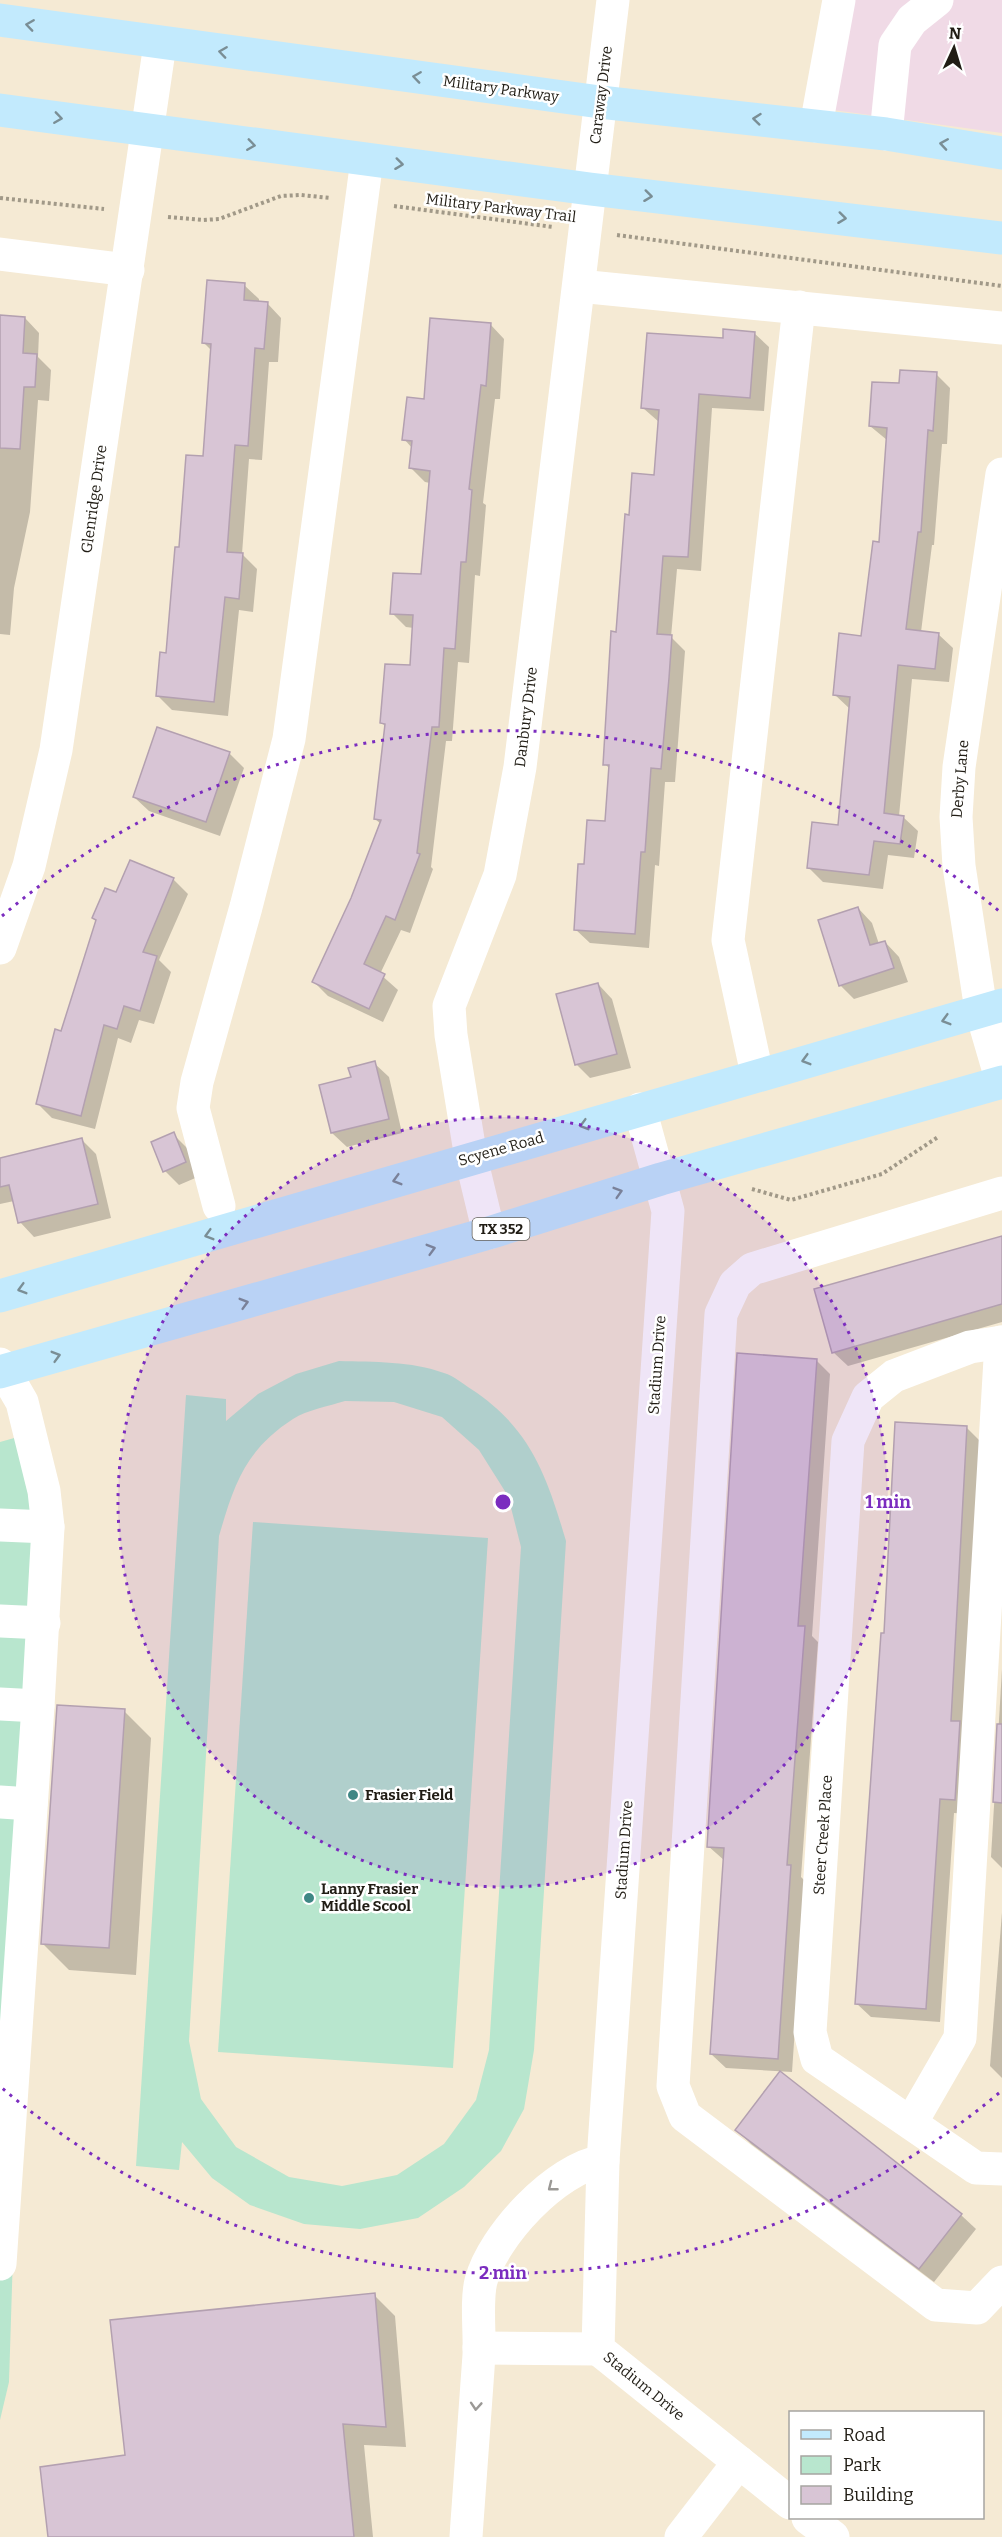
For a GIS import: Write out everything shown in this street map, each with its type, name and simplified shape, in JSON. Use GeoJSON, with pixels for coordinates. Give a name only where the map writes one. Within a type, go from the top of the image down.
{"type":"FeatureCollection","features":[{"type":"Feature","properties":{"kind":"main road","name":"Military Parkway"},"geometry":{"type":"LineString","coordinates":[[0,20],[160,44],[600,102],[816,126],[1002,153]]}},
{"type":"Feature","properties":{"kind":"main road"},"geometry":{"type":"LineString","coordinates":[[0,110],[590,189],[1002,238]]}},
{"type":"Feature","properties":{"kind":"main road","name":"Scyene Road"},"geometry":{"type":"LineString","coordinates":[[0,1296],[992,1007]]}},
{"type":"Feature","properties":{"kind":"main road","name":"TX 352"},"geometry":{"type":"LineString","coordinates":[[1,1369],[489,1233],[661,1179],[1002,1082]]}},
{"type":"Feature","properties":{"kind":"street","name":"Caraway Drive"},"geometry":{"type":"LineString","coordinates":[[590,189],[613,0]]}},
{"type":"Feature","properties":{"kind":"street"},"geometry":{"type":"LineString","coordinates":[[816,126],[839,0]]}},
{"type":"Feature","properties":{"kind":"street"},"geometry":{"type":"LineString","coordinates":[[885,135],[895,45],[912,20],[937,0]]}},
{"type":"Feature","properties":{"kind":"street","name":"Glenridge Drive"},"geometry":{"type":"LineString","coordinates":[[0,948],[29,866],[56,750],[160,44]]}},
{"type":"Feature","properties":{"kind":"street"},"geometry":{"type":"LineString","coordinates":[[219,1206],[193,1108],[197,1082],[246,907],[289,739],[367,160]]}},
{"type":"Feature","properties":{"kind":"street","name":"Danbury Drive"},"geometry":{"type":"LineString","coordinates":[[489,1233],[471,1158],[451,1035],[449,1006],[500,875],[520,767],[590,189]]}},
{"type":"Feature","properties":{"kind":"street"},"geometry":{"type":"LineString","coordinates":[[0,254],[128,270]]}},
{"type":"Feature","properties":{"kind":"street"},"geometry":{"type":"LineString","coordinates":[[579,286],[1002,328]]}},
{"type":"Feature","properties":{"kind":"street"},"geometry":{"type":"LineString","coordinates":[[757,1074],[728,940],[799,307]]}},
{"type":"Feature","properties":{"kind":"street","name":"Derby Lane"},"geometry":{"type":"LineString","coordinates":[[1002,474],[959,767],[956,817],[959,866],[992,1007],[1002,1082]]}},
{"type":"Feature","properties":{"kind":"street","name":"Stadium Drive"},"geometry":{"type":"LineString","coordinates":[[640,1109],[668,1210],[603,2161],[598,2349],[789,2503]]}},
{"type":"Feature","properties":{"kind":"street"},"geometry":{"type":"LineString","coordinates":[[1002,1193],[752,1269],[735,1284],[721,1314],[673,2086],[684,2116],[936,2305],[977,2308],[1002,2282]]}},
{"type":"Feature","properties":{"kind":"street"},"geometry":{"type":"LineString","coordinates":[[911,2123],[960,2038],[1001,1342]]}},
{"type":"Feature","properties":{"kind":"street","name":"Steer Creek Place"},"geometry":{"type":"LineString","coordinates":[[1001,1342],[970,1347],[894,1376],[868,1397],[848,1441],[810,2031],[818,2059],[976,2168],[1002,2169]]}},
{"type":"Feature","properties":{"kind":"street"},"geometry":{"type":"LineString","coordinates":[[1,1369],[22,1402],[44,1491],[48,1527],[38,1706],[16,1803],[1,2244]]}},
{"type":"Feature","properties":{"kind":"street"},"geometry":{"type":"LineString","coordinates":[[0,1525],[48,1527]]}},
{"type":"Feature","properties":{"kind":"street"},"geometry":{"type":"LineString","coordinates":[[0,1621],[44,1623]]}},
{"type":"Feature","properties":{"kind":"street"},"geometry":{"type":"LineString","coordinates":[[0,1704],[38,1706]]}},
{"type":"Feature","properties":{"kind":"street"},"geometry":{"type":"LineString","coordinates":[[466,2537],[479,2348],[480,2282],[492,2256],[525,2209],[587,2163],[603,2161]]}},
{"type":"Feature","properties":{"kind":"street"},"geometry":{"type":"LineString","coordinates":[[479,2348],[598,2349]]}},
{"type":"Feature","properties":{"kind":"street"},"geometry":{"type":"LineString","coordinates":[[681,2537],[739,2462]]}},
{"type":"Feature","properties":{"kind":"path","name":"Military Parkway Trail"},"geometry":{"type":"LineString","coordinates":[[0,198],[203,220],[219,219],[281,196],[301,195],[1002,286]]}},
{"type":"Feature","properties":{"kind":"path"},"geometry":{"type":"LineString","coordinates":[[752,1189],[791,1200],[882,1174],[935,1138],[946,1135]]}},
{"type":"Feature","properties":{"kind":"shaded area"},"geometry":{"type":"Polygon","coordinates":[[[852,0],[1002,0],[1002,133],[833,110],[852,0]]]}},
{"type":"Feature","properties":{"kind":"green space"},"geometry":{"type":"Polygon","coordinates":[[[339,1361],[419,1366],[455,1378],[492,1404],[522,1437],[534,1456],[552,1496],[566,1541],[534,2050],[524,2109],[501,2151],[464,2187],[418,2218],[360,2229],[304,2224],[250,2205],[212,2178],[182,2142],[179,2170],[136,2166],[186,1395],[226,1399],[226,1421],[258,1394],[296,1374],[339,1361]],[[345,1401],[305,1413],[277,1431],[252,1456],[244,1470],[236,1485],[219,1536],[189,2041],[201,2099],[236,2147],[289,2177],[342,2186],[397,2175],[444,2144],[476,2100],[489,2050],[521,1547],[508,1496],[479,1450],[442,1417],[394,1402],[345,1401]]]}},
{"type":"Feature","properties":{"kind":"green space"},"geometry":{"type":"Polygon","coordinates":[[[39,1431],[9,2382],[0,2420],[0,1442],[39,1431]]]}},
{"type":"Feature","properties":{"kind":"green space","name":"Frasier Field"},"geometry":{"type":"Polygon","coordinates":[[[253,1522],[488,1538],[453,2068],[218,2052],[253,1522]]]}},
{"type":"Feature","properties":{"kind":"building"},"geometry":{"type":"Polygon","coordinates":[[[207,280],[245,283],[244,300],[268,302],[264,349],[255,348],[248,446],[235,445],[227,552],[243,553],[239,599],[225,597],[214,702],[156,696],[160,652],[166,653],[175,547],[179,547],[186,455],[203,456],[211,344],[202,343],[207,280]]]}},
{"type":"Feature","properties":{"kind":"building"},"geometry":{"type":"Polygon","coordinates":[[[0,315],[25,317],[23,353],[37,354],[35,387],[24,387],[20,449],[0,448],[0,315]]]}},
{"type":"Feature","properties":{"kind":"building"},"geometry":{"type":"Polygon","coordinates":[[[430,318],[491,323],[486,386],[481,385],[469,489],[472,490],[466,562],[461,562],[455,649],[444,648],[439,727],[432,727],[417,853],[420,854],[395,920],[386,916],[364,964],[385,974],[369,1009],[312,982],[351,898],[381,820],[374,819],[385,724],[380,723],[385,664],[410,665],[413,615],[390,614],[393,573],[421,574],[430,471],[409,468],[412,441],[402,440],[407,397],[424,399],[430,318]]]}},
{"type":"Feature","properties":{"kind":"building"},"geometry":{"type":"Polygon","coordinates":[[[723,329],[755,332],[750,398],[699,394],[688,557],[663,556],[657,634],[672,635],[669,678],[661,769],[651,768],[645,852],[641,852],[635,934],[574,930],[578,864],[584,864],[587,820],[605,821],[609,765],[603,765],[611,631],[616,632],[625,514],[629,515],[632,473],[654,475],[659,410],[641,408],[647,333],[723,338],[723,329]]]}},
{"type":"Feature","properties":{"kind":"building"},"geometry":{"type":"Polygon","coordinates":[[[900,370],[937,372],[933,431],[928,430],[921,532],[918,532],[906,629],[939,633],[935,669],[898,665],[884,813],[904,816],[900,844],[874,841],[869,875],[807,868],[812,822],[838,825],[850,697],[833,695],[839,633],[861,636],[873,541],[879,542],[887,428],[869,426],[872,382],[899,383],[900,370]]]}},
{"type":"Feature","properties":{"kind":"building"},"geometry":{"type":"Polygon","coordinates":[[[157,727],[230,752],[206,822],[133,797],[157,727]]]}},
{"type":"Feature","properties":{"kind":"building"},"geometry":{"type":"Polygon","coordinates":[[[130,860],[174,878],[143,952],[157,956],[140,1011],[124,1006],[117,1029],[104,1025],[81,1116],[36,1104],[55,1029],[61,1031],[96,920],[92,918],[105,888],[116,892],[130,860]]]}},
{"type":"Feature","properties":{"kind":"building"},"geometry":{"type":"Polygon","coordinates":[[[858,907],[870,945],[885,941],[894,968],[839,986],[818,920],[858,907]]]}},
{"type":"Feature","properties":{"kind":"building"},"geometry":{"type":"Polygon","coordinates":[[[598,983],[617,1054],[575,1065],[556,994],[598,983]]]}},
{"type":"Feature","properties":{"kind":"building"},"geometry":{"type":"Polygon","coordinates":[[[375,1061],[389,1119],[331,1133],[319,1085],[351,1077],[348,1068],[375,1061]]]}},
{"type":"Feature","properties":{"kind":"building"},"geometry":{"type":"Polygon","coordinates":[[[174,1132],[186,1162],[163,1172],[151,1142],[174,1132]]]}},
{"type":"Feature","properties":{"kind":"building"},"geometry":{"type":"Polygon","coordinates":[[[82,1138],[98,1204],[18,1223],[9,1185],[0,1187],[0,1158],[82,1138]]]}},
{"type":"Feature","properties":{"kind":"building"},"geometry":{"type":"Polygon","coordinates":[[[1002,1236],[1002,1304],[832,1353],[814,1289],[1002,1236]]]}},
{"type":"Feature","properties":{"kind":"building"},"geometry":{"type":"Polygon","coordinates":[[[737,1353],[817,1359],[798,1626],[805,1626],[787,1865],[791,1865],[778,2059],[710,2054],[724,1848],[707,1847],[737,1353]]]}},
{"type":"Feature","properties":{"kind":"building"},"geometry":{"type":"Polygon","coordinates":[[[895,1422],[967,1426],[951,1721],[960,1721],[955,1800],[940,1799],[926,2009],[855,2004],[881,1633],[884,1633],[895,1422]]]}},
{"type":"Feature","properties":{"kind":"building"},"geometry":{"type":"Polygon","coordinates":[[[57,1705],[125,1709],[109,1948],[41,1944],[57,1705]]]}},
{"type":"Feature","properties":{"kind":"building"},"geometry":{"type":"Polygon","coordinates":[[[997,1724],[1002,1724],[1002,1803],[993,1802],[997,1724]]]}},
{"type":"Feature","properties":{"kind":"building"},"geometry":{"type":"Polygon","coordinates":[[[780,2071],[962,2214],[919,2269],[735,2130],[780,2071]]]}},
{"type":"Feature","properties":{"kind":"building"},"geometry":{"type":"Polygon","coordinates":[[[375,2293],[386,2427],[343,2424],[354,2537],[48,2537],[40,2467],[125,2455],[110,2320],[375,2293]]]}},
{"type":"Feature","properties":{"kind":"place","name":"Frasier Field"},"geometry":{"type":"Point","coordinates":[353,1795]}},
{"type":"Feature","properties":{"kind":"place","name":"Lanny Frasier Middle Scool"},"geometry":{"type":"Point","coordinates":[309,1898]}}]}
